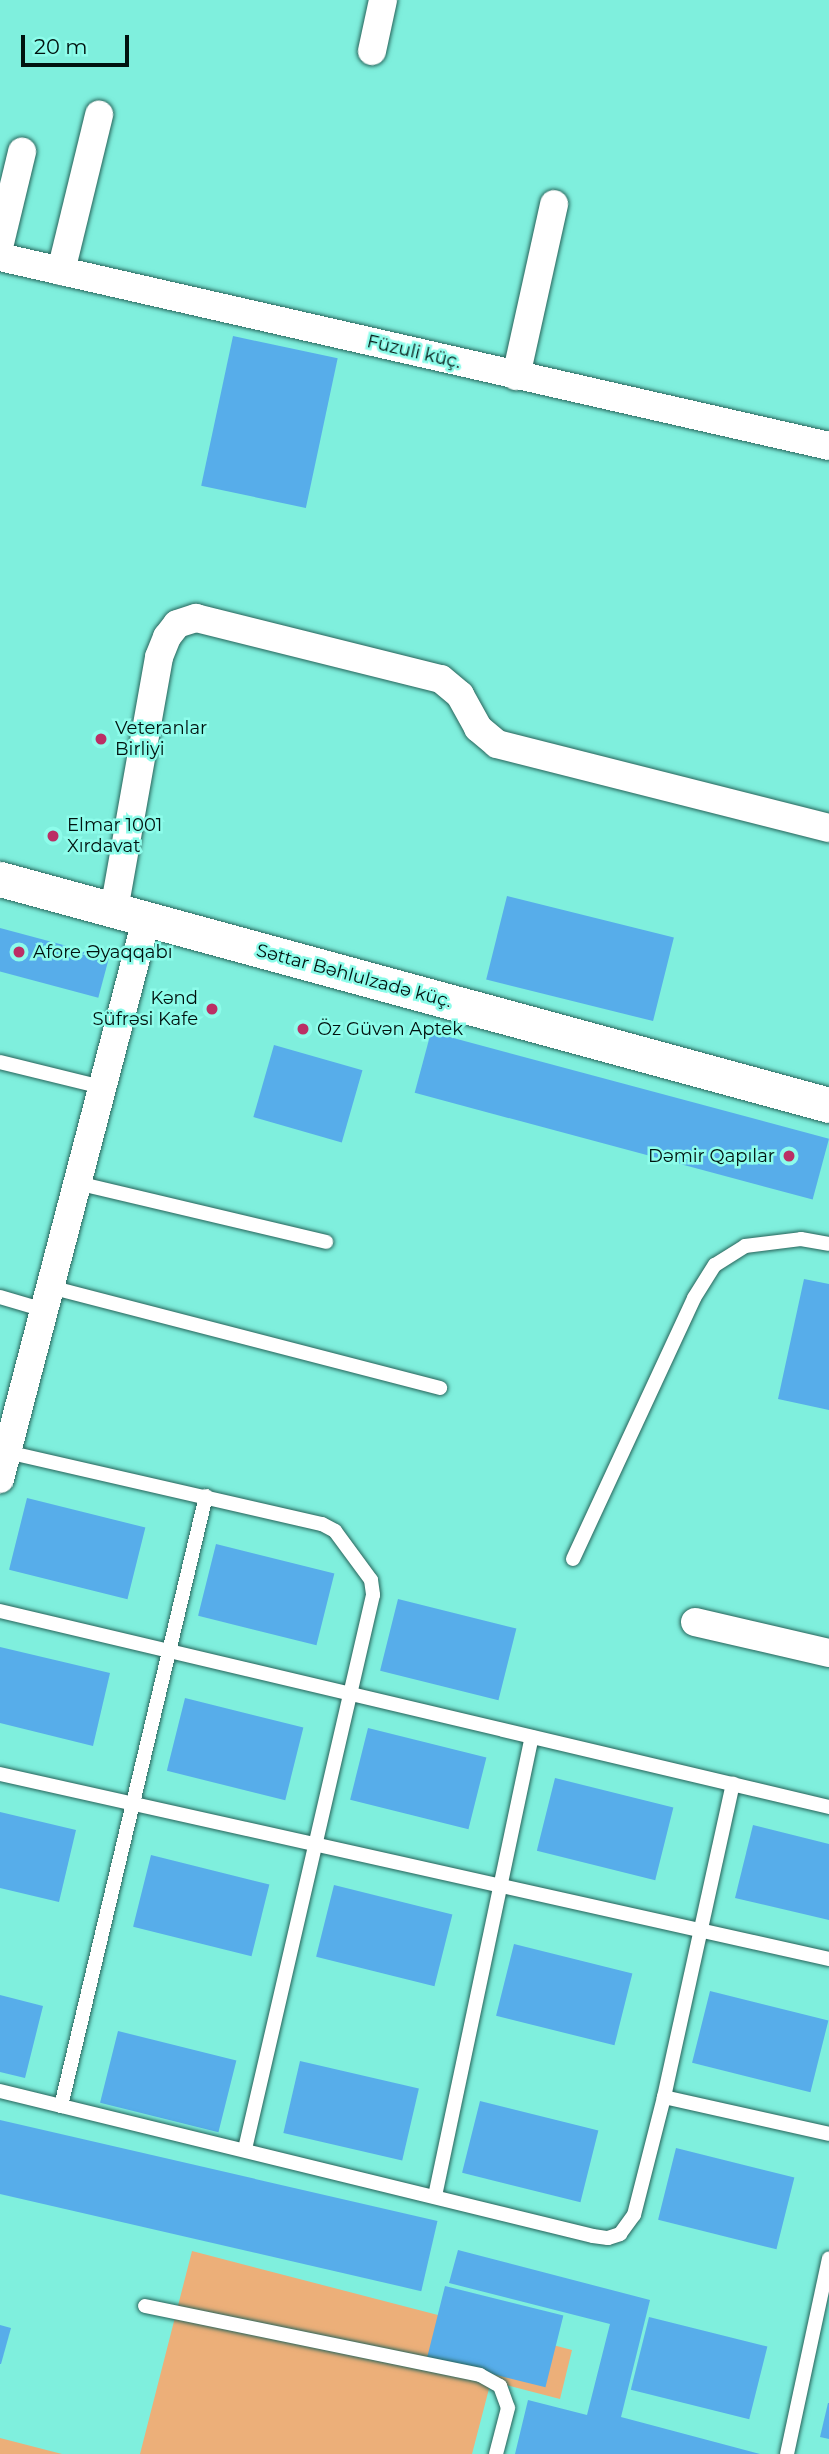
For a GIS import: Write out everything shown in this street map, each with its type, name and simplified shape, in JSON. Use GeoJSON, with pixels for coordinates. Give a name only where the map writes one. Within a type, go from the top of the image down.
{"type":"FeatureCollection","features":[{"type":"Feature","properties":{"kind":"street"},"geometry":{"type":"LineString","coordinates":[[372,51],[383,0]]}},
{"type":"Feature","properties":{"kind":"street"},"geometry":{"type":"LineString","coordinates":[[61,271],[99,115]]}},
{"type":"Feature","properties":{"kind":"street"},"geometry":{"type":"LineString","coordinates":[[0,243],[22,152]]}},
{"type":"Feature","properties":{"kind":"street"},"geometry":{"type":"LineString","coordinates":[[516,376],[554,204]]}},
{"type":"Feature","properties":{"kind":"street","name":"Füzuli küç."},"geometry":{"type":"LineString","coordinates":[[0,257],[829,446]]}},
{"type":"Feature","properties":{"kind":"street"},"geometry":{"type":"LineString","coordinates":[[0,1479],[102,1087],[130,915],[159,657],[177,624],[196,618],[441,680],[460,695],[478,728],[497,744],[829,828]]}},
{"type":"Feature","properties":{"kind":"street","name":"Səttar Bəhlulzadə küç."},"geometry":{"type":"LineString","coordinates":[[0,879],[829,1105]]}},
{"type":"Feature","properties":{"kind":"street"},"geometry":{"type":"LineString","coordinates":[[695,1622],[829,1653]]}},
{"type":"Feature","properties":{"kind":"lane"},"geometry":{"type":"LineString","coordinates":[[0,1062],[102,1087]]}},
{"type":"Feature","properties":{"kind":"lane"},"geometry":{"type":"LineString","coordinates":[[78,1183],[326,1242]]}},
{"type":"Feature","properties":{"kind":"lane"},"geometry":{"type":"LineString","coordinates":[[573,1559],[694,1297],[715,1265],[745,1245],[802,1239],[829,1244]]}},
{"type":"Feature","properties":{"kind":"lane"},"geometry":{"type":"LineString","coordinates":[[0,1297],[47,1298],[440,1388]]}},
{"type":"Feature","properties":{"kind":"lane"},"geometry":{"type":"LineString","coordinates":[[7,1452],[322,1524],[335,1531],[371,1580],[373,1595],[245,2150]]}},
{"type":"Feature","properties":{"kind":"lane"},"geometry":{"type":"LineString","coordinates":[[61,2106],[206,1496]]}},
{"type":"Feature","properties":{"kind":"lane"},"geometry":{"type":"LineString","coordinates":[[0,1611],[829,1807]]}},
{"type":"Feature","properties":{"kind":"lane"},"geometry":{"type":"LineString","coordinates":[[435,2196],[532,1737]]}},
{"type":"Feature","properties":{"kind":"lane"},"geometry":{"type":"LineString","coordinates":[[0,1774],[829,1959]]}},
{"type":"Feature","properties":{"kind":"lane"},"geometry":{"type":"LineString","coordinates":[[0,2091],[593,2236],[608,2238],[620,2234],[634,2215],[664,2097],[733,1784]]}},
{"type":"Feature","properties":{"kind":"lane"},"geometry":{"type":"LineString","coordinates":[[664,2097],[829,2134]]}},
{"type":"Feature","properties":{"kind":"lane"},"geometry":{"type":"LineString","coordinates":[[787,2454],[829,2258]]}},
{"type":"Feature","properties":{"kind":"lane"},"geometry":{"type":"LineString","coordinates":[[145,2306],[480,2375],[500,2386],[508,2408],[496,2454]]}},
{"type":"Feature","properties":{"kind":"shaded area"},"geometry":{"type":"Polygon","coordinates":[[[192,2251],[572,2350],[560,2399],[491,2381],[472,2454],[140,2454],[192,2251]]]}},
{"type":"Feature","properties":{"kind":"shaded area"},"geometry":{"type":"Polygon","coordinates":[[[0,2438],[62,2454],[0,2454],[0,2438]]]}},
{"type":"Feature","properties":{"kind":"building"},"geometry":{"type":"Polygon","coordinates":[[[233,336],[338,358],[306,508],[201,486],[233,336]]]}},
{"type":"Feature","properties":{"kind":"building"},"geometry":{"type":"Polygon","coordinates":[[[507,896],[674,938],[653,1021],[486,979],[507,896]]]}},
{"type":"Feature","properties":{"kind":"building"},"geometry":{"type":"Polygon","coordinates":[[[0,928],[109,957],[98,998],[0,971],[0,928]]]}},
{"type":"Feature","properties":{"kind":"building"},"geometry":{"type":"Polygon","coordinates":[[[431,1032],[829,1139],[813,1199],[415,1093],[431,1032]]]}},
{"type":"Feature","properties":{"kind":"building"},"geometry":{"type":"Polygon","coordinates":[[[274,1045],[362,1070],[342,1142],[253,1117],[274,1045]]]}},
{"type":"Feature","properties":{"kind":"building"},"geometry":{"type":"Polygon","coordinates":[[[804,1279],[829,1284],[829,1410],[778,1399],[804,1279]]]}},
{"type":"Feature","properties":{"kind":"building"},"geometry":{"type":"Polygon","coordinates":[[[27,1498],[145,1528],[127,1599],[9,1570],[27,1498]]]}},
{"type":"Feature","properties":{"kind":"building"},"geometry":{"type":"Polygon","coordinates":[[[216,1544],[334,1574],[316,1645],[198,1616],[216,1544]]]}},
{"type":"Feature","properties":{"kind":"building"},"geometry":{"type":"Polygon","coordinates":[[[398,1599],[516,1629],[498,1700],[380,1671],[398,1599]]]}},
{"type":"Feature","properties":{"kind":"building"},"geometry":{"type":"Polygon","coordinates":[[[0,1647],[110,1673],[93,1746],[0,1723],[0,1647]]]}},
{"type":"Feature","properties":{"kind":"building"},"geometry":{"type":"Polygon","coordinates":[[[185,1698],[303,1728],[285,1800],[167,1771],[185,1698]]]}},
{"type":"Feature","properties":{"kind":"building"},"geometry":{"type":"Polygon","coordinates":[[[368,1728],[486,1758],[468,1829],[350,1800],[368,1728]]]}},
{"type":"Feature","properties":{"kind":"building"},"geometry":{"type":"Polygon","coordinates":[[[555,1778],[673,1808],[655,1880],[537,1851],[555,1778]]]}},
{"type":"Feature","properties":{"kind":"building"},"geometry":{"type":"Polygon","coordinates":[[[0,1812],[76,1830],[59,1902],[0,1888],[0,1812]]]}},
{"type":"Feature","properties":{"kind":"building"},"geometry":{"type":"Polygon","coordinates":[[[753,1825],[829,1844],[829,1920],[735,1898],[753,1825]]]}},
{"type":"Feature","properties":{"kind":"building"},"geometry":{"type":"Polygon","coordinates":[[[151,1855],[269,1885],[251,1956],[133,1927],[151,1855]]]}},
{"type":"Feature","properties":{"kind":"building"},"geometry":{"type":"Polygon","coordinates":[[[334,1885],[452,1915],[434,1986],[316,1957],[334,1885]]]}},
{"type":"Feature","properties":{"kind":"building"},"geometry":{"type":"Polygon","coordinates":[[[514,1944],[632,1974],[614,2045],[496,2016],[514,1944]]]}},
{"type":"Feature","properties":{"kind":"building"},"geometry":{"type":"Polygon","coordinates":[[[710,1991],[828,2021],[810,2092],[692,2063],[710,1991]]]}},
{"type":"Feature","properties":{"kind":"building"},"geometry":{"type":"Polygon","coordinates":[[[0,1995],[43,2006],[25,2078],[0,2072],[0,1995]]]}},
{"type":"Feature","properties":{"kind":"building"},"geometry":{"type":"Polygon","coordinates":[[[118,2031],[236,2061],[218,2132],[100,2103],[118,2031]]]}},
{"type":"Feature","properties":{"kind":"building"},"geometry":{"type":"Polygon","coordinates":[[[300,2061],[419,2088],[402,2161],[283,2133],[300,2061]]]}},
{"type":"Feature","properties":{"kind":"building"},"geometry":{"type":"Polygon","coordinates":[[[480,2101],[598,2131],[580,2202],[462,2173],[480,2101]]]}},
{"type":"Feature","properties":{"kind":"building"},"geometry":{"type":"Polygon","coordinates":[[[0,2120],[437,2221],[421,2291],[0,2194],[0,2120]]]}},
{"type":"Feature","properties":{"kind":"building"},"geometry":{"type":"Polygon","coordinates":[[[676,2148],[794,2178],[776,2249],[658,2220],[676,2148]]]}},
{"type":"Feature","properties":{"kind":"building"},"geometry":{"type":"Polygon","coordinates":[[[458,2250],[650,2300],[621,2417],[760,2454],[515,2454],[528,2400],[587,2415],[610,2324],[449,2283],[458,2250]]]}},
{"type":"Feature","properties":{"kind":"building"},"geometry":{"type":"Polygon","coordinates":[[[445,2286],[563,2316],[545,2387],[427,2358],[445,2286]]]}},
{"type":"Feature","properties":{"kind":"building"},"geometry":{"type":"Polygon","coordinates":[[[649,2317],[767,2347],[749,2419],[631,2390],[649,2317]]]}},
{"type":"Feature","properties":{"kind":"building"},"geometry":{"type":"Polygon","coordinates":[[[0,2325],[11,2328],[1,2364],[0,2364],[0,2325]]]}},
{"type":"Feature","properties":{"kind":"building"},"geometry":{"type":"Polygon","coordinates":[[[829,2403],[829,2439],[820,2437],[829,2403]]]}},
{"type":"Feature","properties":{"kind":"place","name":"Veteranlar Birliyi"},"geometry":{"type":"Point","coordinates":[101,739]}},
{"type":"Feature","properties":{"kind":"place","name":"Elmar 1001 Xırdavat"},"geometry":{"type":"Point","coordinates":[53,836]}},
{"type":"Feature","properties":{"kind":"place","name":"Afore Əyaqqabı"},"geometry":{"type":"Point","coordinates":[19,952]}},
{"type":"Feature","properties":{"kind":"place","name":"Kənd Süfrəsi Kafe"},"geometry":{"type":"Point","coordinates":[212,1009]}},
{"type":"Feature","properties":{"kind":"place","name":"Öz Güvən Aptek"},"geometry":{"type":"Point","coordinates":[303,1029]}},
{"type":"Feature","properties":{"kind":"place","name":"Dəmir Qapılar"},"geometry":{"type":"Point","coordinates":[789,1156]}}]}
